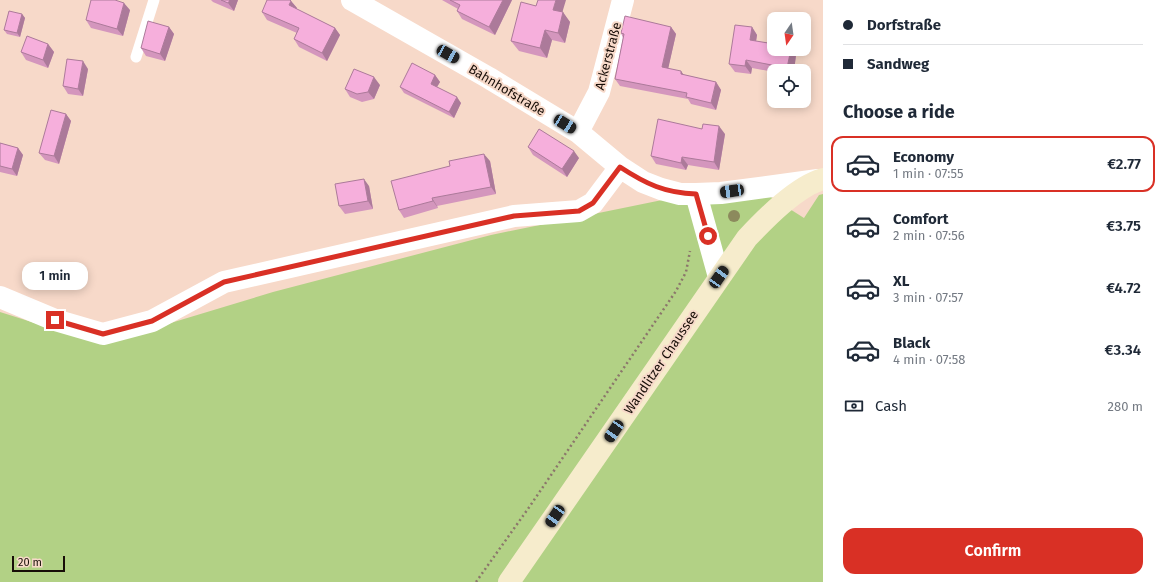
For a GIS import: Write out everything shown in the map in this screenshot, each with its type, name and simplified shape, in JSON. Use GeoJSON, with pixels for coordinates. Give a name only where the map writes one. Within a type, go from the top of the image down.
{"type":"FeatureCollection","features":[{"type":"Feature","properties":{"kind":"street","name":"Bahnhofstraße"},"geometry":{"type":"LineString","coordinates":[[352,0],[489,78],[578,132],[620,167],[643,182],[661,189],[688,194],[721,193],[820,180]]}},
{"type":"Feature","properties":{"kind":"street","name":"Ackerstraße"},"geometry":{"type":"LineString","coordinates":[[578,132],[599,92],[623,0]]}},
{"type":"Feature","properties":{"kind":"street"},"geometry":{"type":"LineString","coordinates":[[0,297],[55,320],[103,334],[152,321],[224,282],[514,216],[579,211],[593,203],[620,167]]}},
{"type":"Feature","properties":{"kind":"street","name":"Wandlitzer Chaussee"},"geometry":{"type":"LineString","coordinates":[[509,582],[747,238],[774,210],[797,193],[820,180]]}},
{"type":"Feature","properties":{"kind":"street"},"geometry":{"type":"LineString","coordinates":[[688,194],[719,277]]}},
{"type":"Feature","properties":{"kind":"lane"},"geometry":{"type":"LineString","coordinates":[[136,56],[154,0]]}},
{"type":"Feature","properties":{"kind":"path"},"geometry":{"type":"LineString","coordinates":[[476,582],[530,506],[676,291],[686,272],[691,247]]}},
{"type":"Feature","properties":{"kind":"green space"},"geometry":{"type":"Polygon","coordinates":[[[763,192],[804,218],[819,195],[823,194],[823,582],[0,582],[0,312],[101,344],[273,292],[491,235],[672,198],[763,192]]]}},
{"type":"Feature","properties":{"kind":"building"},"geometry":{"type":"Polygon","coordinates":[[[91,0],[115,0],[124,3],[117,29],[86,20],[91,0]]]}},
{"type":"Feature","properties":{"kind":"building"},"geometry":{"type":"Polygon","coordinates":[[[221,0],[230,0],[228,3],[221,0]]]}},
{"type":"Feature","properties":{"kind":"building"},"geometry":{"type":"Polygon","coordinates":[[[267,0],[290,0],[289,5],[335,28],[322,53],[294,39],[299,28],[262,12],[267,0]]]}},
{"type":"Feature","properties":{"kind":"building"},"geometry":{"type":"Polygon","coordinates":[[[450,0],[503,0],[489,27],[457,11],[460,5],[450,0]]]}},
{"type":"Feature","properties":{"kind":"building"},"geometry":{"type":"Polygon","coordinates":[[[538,0],[556,0],[553,10],[563,12],[558,33],[545,30],[540,48],[511,41],[521,2],[536,6],[538,0]]]}},
{"type":"Feature","properties":{"kind":"building"},"geometry":{"type":"Polygon","coordinates":[[[9,11],[22,14],[17,33],[4,30],[9,11]]]}},
{"type":"Feature","properties":{"kind":"building"},"geometry":{"type":"Polygon","coordinates":[[[625,16],[671,27],[662,67],[681,71],[681,74],[716,82],[711,103],[686,97],[687,93],[615,79],[624,34],[621,33],[625,16]]]}},
{"type":"Feature","properties":{"kind":"building"},"geometry":{"type":"Polygon","coordinates":[[[148,21],[169,27],[160,54],[141,48],[148,21]]]}},
{"type":"Feature","properties":{"kind":"building"},"geometry":{"type":"Polygon","coordinates":[[[735,25],[752,27],[750,40],[767,43],[767,56],[790,56],[788,64],[767,64],[746,60],[745,66],[729,64],[735,25]]]}},
{"type":"Feature","properties":{"kind":"building"},"geometry":{"type":"Polygon","coordinates":[[[27,36],[48,44],[43,60],[21,52],[27,36]]]}},
{"type":"Feature","properties":{"kind":"building"},"geometry":{"type":"Polygon","coordinates":[[[67,59],[83,61],[78,89],[63,86],[67,59]]]}},
{"type":"Feature","properties":{"kind":"building"},"geometry":{"type":"Polygon","coordinates":[[[412,63],[435,75],[431,84],[457,97],[449,112],[400,87],[412,63]]]}},
{"type":"Feature","properties":{"kind":"building"},"geometry":{"type":"Polygon","coordinates":[[[354,69],[374,77],[368,92],[357,94],[345,89],[354,69]]]}},
{"type":"Feature","properties":{"kind":"building"},"geometry":{"type":"Polygon","coordinates":[[[51,110],[66,114],[54,156],[39,153],[51,110]]]}},
{"type":"Feature","properties":{"kind":"building"},"geometry":{"type":"Polygon","coordinates":[[[658,119],[702,129],[703,124],[719,126],[714,162],[682,157],[681,163],[651,156],[658,119]]]}},
{"type":"Feature","properties":{"kind":"building"},"geometry":{"type":"Polygon","coordinates":[[[539,129],[574,151],[562,169],[528,147],[539,129]]]}},
{"type":"Feature","properties":{"kind":"building"},"geometry":{"type":"Polygon","coordinates":[[[0,143],[18,148],[12,169],[0,166],[0,143]]]}},
{"type":"Feature","properties":{"kind":"building"},"geometry":{"type":"Polygon","coordinates":[[[484,154],[491,187],[432,198],[433,201],[399,210],[391,181],[450,166],[449,161],[484,154]]]}},
{"type":"Feature","properties":{"kind":"building"},"geometry":{"type":"Polygon","coordinates":[[[364,179],[368,201],[339,206],[335,184],[364,179]]]}},
{"type":"Feature","properties":{"kind":"route"},"geometry":{"type":"LineString","coordinates":[[55,320],[103,334],[152,321],[224,282],[514,216],[579,211],[593,203],[620,167],[643,182],[661,189],[680,194],[696,194],[708,236]]}}]}
